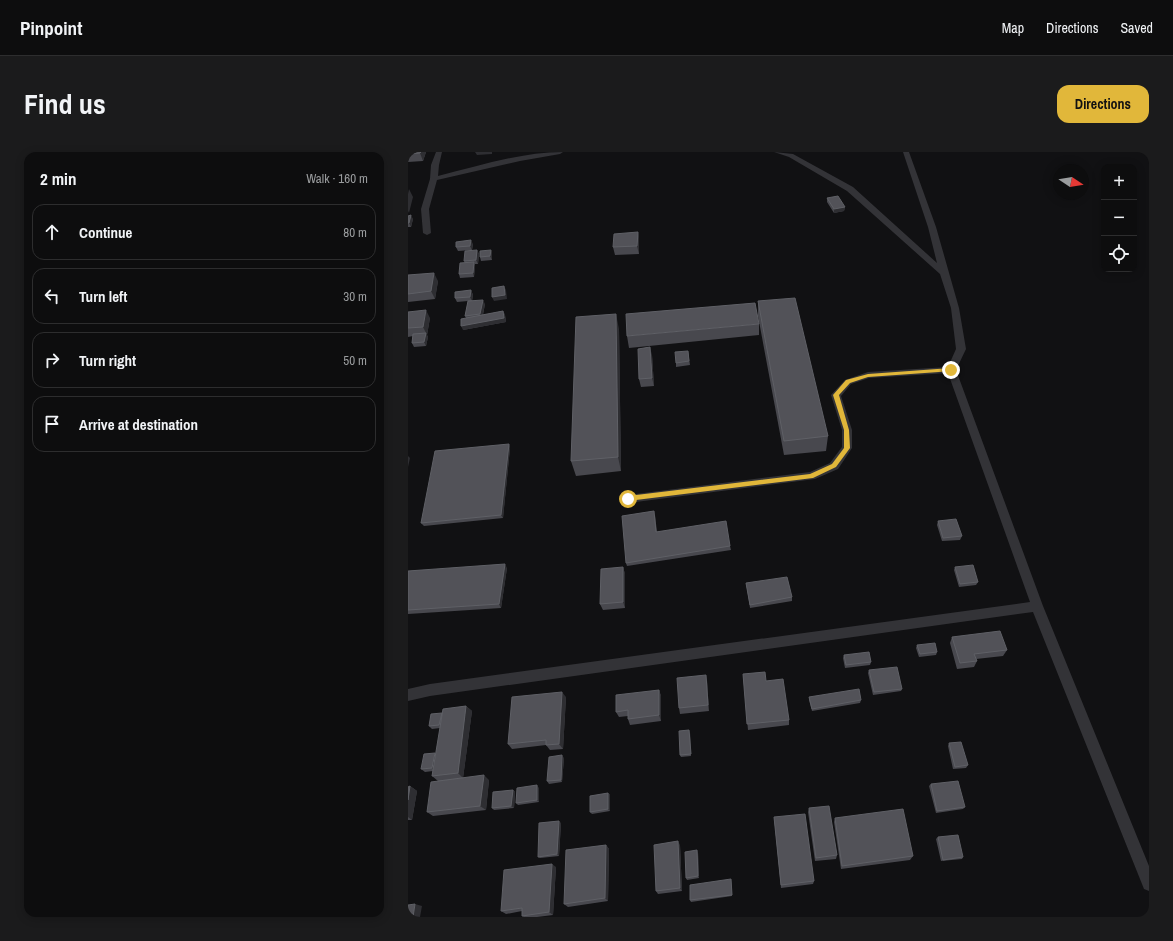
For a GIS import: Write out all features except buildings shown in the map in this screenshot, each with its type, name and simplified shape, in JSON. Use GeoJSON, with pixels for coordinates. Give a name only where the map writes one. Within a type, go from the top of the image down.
{"type":"FeatureCollection","features":[{"type":"Feature","properties":{"kind":"lane"},"geometry":{"type":"LineString","coordinates":[[427,233],[426,209],[434,179],[435,165],[440,152]]}},
{"type":"Feature","properties":{"kind":"lane"},"geometry":{"type":"LineString","coordinates":[[434,179],[520,159],[560,152]]}},
{"type":"Feature","properties":{"kind":"lane"},"geometry":{"type":"LineString","coordinates":[[777,152],[791,155],[850,189],[944,273]]}},
{"type":"Feature","properties":{"kind":"lane"},"geometry":{"type":"LineString","coordinates":[[906,152],[932,227],[955,308],[961,349],[951,370],[1037,606],[1149,884]]}},
{"type":"Feature","properties":{"kind":"lane"},"geometry":{"type":"LineString","coordinates":[[628,499],[811,476],[834,466],[847,448],[846,430],[836,395],[848,382],[868,376],[951,370]]}},
{"type":"Feature","properties":{"kind":"lane"},"geometry":{"type":"LineString","coordinates":[[408,695],[430,690],[1037,606]]}},
{"type":"Feature","properties":{"kind":"route"},"geometry":{"type":"LineString","coordinates":[[628,499],[811,476],[834,466],[847,448],[846,430],[836,395],[848,382],[868,376],[951,370]]}}]}
